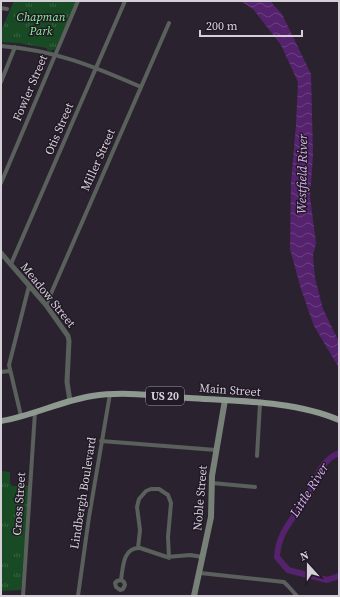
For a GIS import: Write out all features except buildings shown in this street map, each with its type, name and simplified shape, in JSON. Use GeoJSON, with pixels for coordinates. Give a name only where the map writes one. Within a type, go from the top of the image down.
{"type":"FeatureCollection","features":[{"type":"Feature","properties":{"kind":"main road","name":"Main Street"},"geometry":{"type":"LineString","coordinates":[[1,421],[70,401],[110,394],[133,394],[260,403],[304,409],[339,420]]}},
{"type":"Feature","properties":{"kind":"main road","name":"Noble Street"},"geometry":{"type":"LineString","coordinates":[[194,596],[211,517],[212,476],[225,400]]}},
{"type":"Feature","properties":{"kind":"street","name":"Fowler Street"},"geometry":{"type":"LineString","coordinates":[[1,183],[78,1]]}},
{"type":"Feature","properties":{"kind":"street","name":"Otis Street"},"geometry":{"type":"LineString","coordinates":[[11,264],[125,1]]}},
{"type":"Feature","properties":{"kind":"street"},"geometry":{"type":"LineString","coordinates":[[1,8],[7,9]]}},
{"type":"Feature","properties":{"kind":"street","name":"Miller Street"},"geometry":{"type":"LineString","coordinates":[[46,305],[169,23]]}},
{"type":"Feature","properties":{"kind":"street"},"geometry":{"type":"LineString","coordinates":[[1,46],[55,54],[96,67],[141,87]]}},
{"type":"Feature","properties":{"kind":"street"},"geometry":{"type":"LineString","coordinates":[[1,82],[15,47]]}},
{"type":"Feature","properties":{"kind":"street","name":"Meadow Street"},"geometry":{"type":"LineString","coordinates":[[1,253],[46,305],[69,337],[67,382],[70,401]]}},
{"type":"Feature","properties":{"kind":"street"},"geometry":{"type":"LineString","coordinates":[[21,416],[9,371],[10,361],[30,286]]}},
{"type":"Feature","properties":{"kind":"street"},"geometry":{"type":"LineString","coordinates":[[1,372],[9,371]]}},
{"type":"Feature","properties":{"kind":"street","name":"Lindbergh Boulevard"},"geometry":{"type":"LineString","coordinates":[[78,596],[101,441],[110,394]]}},
{"type":"Feature","properties":{"kind":"street"},"geometry":{"type":"LineString","coordinates":[[257,456],[260,403]]}},
{"type":"Feature","properties":{"kind":"street","name":"Cross Street"},"geometry":{"type":"LineString","coordinates":[[23,596],[35,412]]}},
{"type":"Feature","properties":{"kind":"street"},"geometry":{"type":"LineString","coordinates":[[101,441],[216,450]]}},
{"type":"Feature","properties":{"kind":"street"},"geometry":{"type":"LineString","coordinates":[[212,483],[255,487]]}},
{"type":"Feature","properties":{"kind":"street"},"geometry":{"type":"LineString","coordinates":[[138,548],[140,530],[137,504],[142,494],[148,490],[159,489],[168,495],[171,503],[168,537],[169,558]]}},
{"type":"Feature","properties":{"kind":"street"},"geometry":{"type":"LineString","coordinates":[[121,580],[126,555],[132,549],[138,548],[169,558],[190,555],[203,557]]}},
{"type":"Feature","properties":{"kind":"street"},"geometry":{"type":"LineString","coordinates":[[200,573],[284,582],[297,596]]}},
{"type":"Feature","properties":{"kind":"green space","name":"Chapman Park"},"geometry":{"type":"Polygon","coordinates":[[[14,1],[77,1],[55,49],[50,51],[47,50],[47,48],[18,43],[1,42],[1,31],[14,1]]]}},
{"type":"Feature","properties":{"kind":"green space"},"geometry":{"type":"Polygon","coordinates":[[[1,471],[10,472],[10,483],[12,486],[29,486],[21,590],[1,591],[1,471]]]}},
{"type":"Feature","properties":{"kind":"green space"},"geometry":{"type":"Polygon","coordinates":[[[1,490],[17,493],[14,509],[1,518],[1,490]]]}},
{"type":"Feature","properties":{"kind":"green space"},"geometry":{"type":"Polygon","coordinates":[[[1,526],[19,530],[10,546],[1,553],[1,526]]]}},
{"type":"Feature","properties":{"kind":"water","name":"Westfield River"},"geometry":{"type":"Polygon","coordinates":[[[241,1],[270,1],[282,14],[311,74],[313,155],[310,197],[316,243],[313,256],[315,278],[323,309],[339,342],[339,368],[314,326],[301,289],[290,249],[291,183],[298,82],[281,45],[253,9],[241,1]]]}},
{"type":"Feature","properties":{"kind":"waterway","name":"Little River"},"geometry":{"type":"LineString","coordinates":[[339,453],[327,461],[318,473],[305,502],[283,533],[279,544],[277,557],[288,570],[327,580],[339,576]]}}]}
